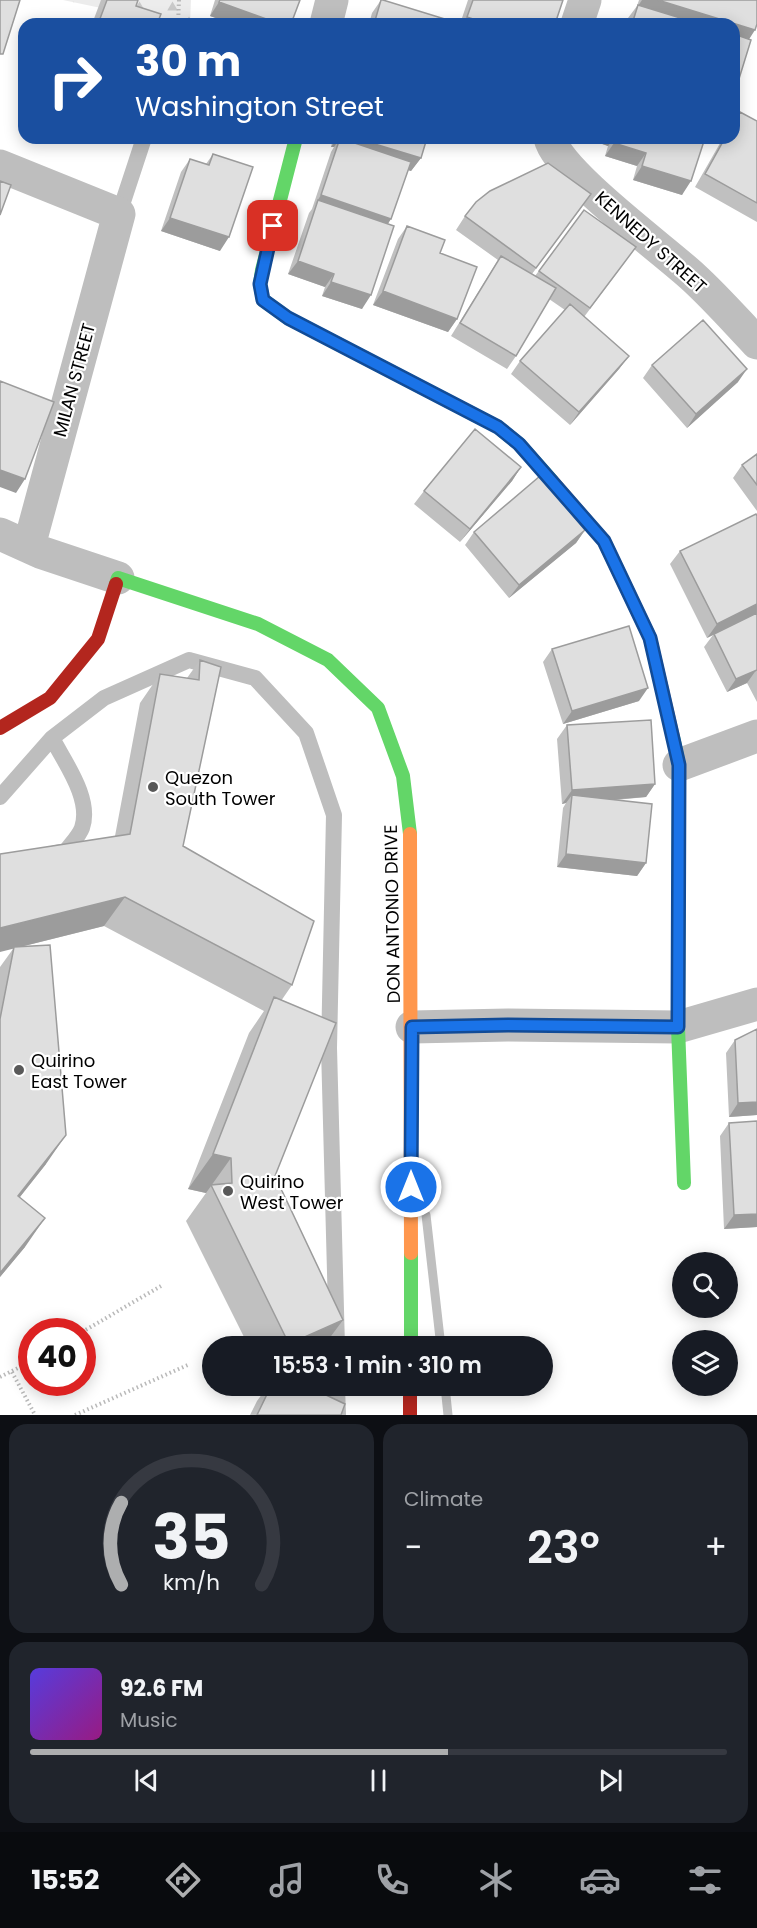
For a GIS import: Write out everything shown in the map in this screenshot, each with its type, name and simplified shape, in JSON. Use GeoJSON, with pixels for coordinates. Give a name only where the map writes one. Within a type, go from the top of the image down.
{"type":"FeatureCollection","features":[{"type":"Feature","properties":{"kind":"street"},"geometry":{"type":"LineString","coordinates":[[328,18],[332,0]]}},
{"type":"Feature","properties":{"kind":"street"},"geometry":{"type":"LineString","coordinates":[[579,18],[585,0]]}},
{"type":"Feature","properties":{"kind":"street"},"geometry":{"type":"LineString","coordinates":[[294,144],[262,270],[260,284],[263,300],[288,318],[498,427],[519,444],[604,541],[650,638],[679,765],[678,1027],[684,1183]]}},
{"type":"Feature","properties":{"kind":"street","name":"KENNEDY STREET"},"geometry":{"type":"LineString","coordinates":[[551,144],[564,162],[609,206],[694,278],[757,343]]}},
{"type":"Feature","properties":{"kind":"street"},"geometry":{"type":"LineString","coordinates":[[0,166],[119,214]]}},
{"type":"Feature","properties":{"kind":"street","name":"MILAN STREET"},"geometry":{"type":"LineString","coordinates":[[15,540],[119,214]]}},
{"type":"Feature","properties":{"kind":"street"},"geometry":{"type":"LineString","coordinates":[[0,728],[50,698],[98,639],[118,578],[15,540]]}},
{"type":"Feature","properties":{"kind":"street","name":"DON ANTONIO DRIVE"},"geometry":{"type":"LineString","coordinates":[[118,578],[258,624],[328,660],[378,708],[403,776],[411,841],[411,1336]]}},
{"type":"Feature","properties":{"kind":"street"},"geometry":{"type":"LineString","coordinates":[[679,765],[757,736]]}},
{"type":"Feature","properties":{"kind":"street"},"geometry":{"type":"LineString","coordinates":[[412,1027],[508,1025],[678,1027],[757,1004]]}},
{"type":"Feature","properties":{"kind":"street"},"geometry":{"type":"LineString","coordinates":[[410,1415],[411,1396]]}},
{"type":"Feature","properties":{"kind":"lane"},"geometry":{"type":"LineString","coordinates":[[119,214],[142,144]]}},
{"type":"Feature","properties":{"kind":"lane"},"geometry":{"type":"LineString","coordinates":[[0,797],[52,738],[104,698],[189,660],[255,678],[306,733],[334,814],[329,1048],[337,1336]]}},
{"type":"Feature","properties":{"kind":"lane"},"geometry":{"type":"LineString","coordinates":[[35,856],[66,851],[82,830],[85,812],[79,792],[52,738]]}},
{"type":"Feature","properties":{"kind":"lane"},"geometry":{"type":"LineString","coordinates":[[338,1396],[338,1415]]}},
{"type":"Feature","properties":{"kind":"path"},"geometry":{"type":"LineString","coordinates":[[178,18],[179,0]]}},
{"type":"Feature","properties":{"kind":"path"},"geometry":{"type":"LineString","coordinates":[[96,1324],[161,1286]]}},
{"type":"Feature","properties":{"kind":"path"},"geometry":{"type":"LineString","coordinates":[[75,1415],[190,1364]]}},
{"type":"Feature","properties":{"kind":"path"},"geometry":{"type":"LineString","coordinates":[[0,1377],[18,1369]]}},
{"type":"Feature","properties":{"kind":"path"},"geometry":{"type":"LineString","coordinates":[[12,1372],[35,1415]]}},
{"type":"Feature","properties":{"kind":"green space"},"geometry":{"type":"Polygon","coordinates":[[[63,0],[191,0],[190,18],[148,18],[63,0]]]}},
{"type":"Feature","properties":{"kind":"building"},"geometry":{"type":"Polygon","coordinates":[[[0,0],[20,0],[3,54],[0,54],[0,0]]]}},
{"type":"Feature","properties":{"kind":"building"},"geometry":{"type":"Polygon","coordinates":[[[107,0],[138,0],[136,6],[161,14],[159,18],[100,18],[107,0]]]}},
{"type":"Feature","properties":{"kind":"building"},"geometry":{"type":"Polygon","coordinates":[[[220,0],[300,0],[293,18],[263,18],[219,2],[220,0]]]}},
{"type":"Feature","properties":{"kind":"building"},"geometry":{"type":"Polygon","coordinates":[[[381,0],[383,0],[442,18],[376,18],[381,0]]]}},
{"type":"Feature","properties":{"kind":"building"},"geometry":{"type":"Polygon","coordinates":[[[473,0],[563,0],[557,18],[467,17],[473,0]]]}},
{"type":"Feature","properties":{"kind":"building"},"geometry":{"type":"Polygon","coordinates":[[[658,0],[757,0],[755,30],[740,25],[740,18],[716,18],[658,0]]]}},
{"type":"Feature","properties":{"kind":"building"},"geometry":{"type":"Polygon","coordinates":[[[638,5],[680,18],[634,18],[638,5]]]}},
{"type":"Feature","properties":{"kind":"building"},"geometry":{"type":"Polygon","coordinates":[[[740,36],[751,40],[740,76],[740,36]]]}},
{"type":"Feature","properties":{"kind":"building"},"geometry":{"type":"Polygon","coordinates":[[[740,112],[757,121],[757,203],[705,174],[722,144],[740,144],[740,112]]]}},
{"type":"Feature","properties":{"kind":"building"},"geometry":{"type":"Polygon","coordinates":[[[338,144],[358,144],[411,162],[391,219],[321,195],[338,144]]]}},
{"type":"Feature","properties":{"kind":"building"},"geometry":{"type":"Polygon","coordinates":[[[375,144],[425,144],[421,158],[375,144]]]}},
{"type":"Feature","properties":{"kind":"building"},"geometry":{"type":"Polygon","coordinates":[[[617,144],[703,144],[691,181],[642,166],[646,153],[617,144]]]}},
{"type":"Feature","properties":{"kind":"building"},"geometry":{"type":"Polygon","coordinates":[[[213,154],[253,167],[229,237],[170,218],[190,159],[209,165],[213,154]]]}},
{"type":"Feature","properties":{"kind":"building"},"geometry":{"type":"Polygon","coordinates":[[[548,163],[591,194],[536,268],[465,216],[476,202],[490,191],[548,163]]]}},
{"type":"Feature","properties":{"kind":"building"},"geometry":{"type":"Polygon","coordinates":[[[0,181],[11,185],[0,215],[0,181]]]}},
{"type":"Feature","properties":{"kind":"building"},"geometry":{"type":"Polygon","coordinates":[[[318,200],[394,226],[371,295],[331,282],[334,274],[298,261],[318,200]]]}},
{"type":"Feature","properties":{"kind":"building"},"geometry":{"type":"Polygon","coordinates":[[[584,210],[636,247],[590,308],[539,271],[584,210]]]}},
{"type":"Feature","properties":{"kind":"building"},"geometry":{"type":"Polygon","coordinates":[[[407,226],[445,240],[440,253],[477,267],[457,319],[383,291],[407,226]]]}},
{"type":"Feature","properties":{"kind":"building"},"geometry":{"type":"Polygon","coordinates":[[[501,256],[556,288],[516,356],[460,323],[501,256]]]}},
{"type":"Feature","properties":{"kind":"building"},"geometry":{"type":"Polygon","coordinates":[[[570,304],[629,356],[579,412],[520,361],[570,304]]]}},
{"type":"Feature","properties":{"kind":"building"},"geometry":{"type":"Polygon","coordinates":[[[703,320],[747,369],[696,414],[652,365],[703,320]]]}},
{"type":"Feature","properties":{"kind":"building"},"geometry":{"type":"Polygon","coordinates":[[[0,381],[54,402],[25,479],[0,470],[0,381]]]}},
{"type":"Feature","properties":{"kind":"building"},"geometry":{"type":"Polygon","coordinates":[[[475,429],[521,467],[470,529],[424,491],[475,429]]]}},
{"type":"Feature","properties":{"kind":"building"},"geometry":{"type":"Polygon","coordinates":[[[757,454],[757,485],[742,465],[757,454]]]}},
{"type":"Feature","properties":{"kind":"building"},"geometry":{"type":"Polygon","coordinates":[[[540,476],[585,530],[519,585],[474,532],[540,476]]]}},
{"type":"Feature","properties":{"kind":"building"},"geometry":{"type":"Polygon","coordinates":[[[756,514],[757,604],[717,624],[680,551],[756,514]]]}},
{"type":"Feature","properties":{"kind":"building"},"geometry":{"type":"Polygon","coordinates":[[[757,613],[757,670],[736,679],[714,634],[757,613]]]}},
{"type":"Feature","properties":{"kind":"building"},"geometry":{"type":"Polygon","coordinates":[[[629,626],[648,688],[572,711],[552,649],[629,626]]]}},
{"type":"Feature","properties":{"kind":"building"},"geometry":{"type":"Polygon","coordinates":[[[200,660],[221,667],[183,846],[314,921],[292,985],[125,897],[0,928],[0,854],[130,834],[160,674],[199,680],[200,660]]]}},
{"type":"Feature","properties":{"kind":"building"},"geometry":{"type":"Polygon","coordinates":[[[651,720],[655,784],[572,790],[567,725],[651,720]]]}},
{"type":"Feature","properties":{"kind":"building"},"geometry":{"type":"Polygon","coordinates":[[[572,795],[652,804],[646,863],[566,854],[572,795]]]}},
{"type":"Feature","properties":{"kind":"building"},"geometry":{"type":"Polygon","coordinates":[[[50,945],[66,1135],[18,1196],[45,1218],[0,1273],[0,1019],[14,947],[50,945]]]}},
{"type":"Feature","properties":{"kind":"building"},"geometry":{"type":"Polygon","coordinates":[[[274,997],[336,1023],[275,1176],[343,1320],[307,1336],[285,1336],[211,1185],[232,1183],[231,1158],[213,1154],[274,997]]]}},
{"type":"Feature","properties":{"kind":"building"},"geometry":{"type":"Polygon","coordinates":[[[757,1029],[757,1102],[738,1103],[735,1040],[757,1029]]]}},
{"type":"Feature","properties":{"kind":"building"},"geometry":{"type":"Polygon","coordinates":[[[757,1121],[757,1214],[734,1215],[729,1123],[757,1121]]]}},
{"type":"Feature","properties":{"kind":"building"},"geometry":{"type":"Polygon","coordinates":[[[266,1396],[328,1396],[345,1404],[341,1415],[257,1415],[266,1396]]]}},
{"type":"Feature","properties":{"kind":"waterway"},"geometry":{"type":"LineString","coordinates":[[426,1215],[440,1336]]}},
{"type":"Feature","properties":{"kind":"waterway"},"geometry":{"type":"LineString","coordinates":[[446,1396],[448,1415]]}},
{"type":"Feature","properties":{"kind":"traffic: fast"},"geometry":{"type":"LineString","coordinates":[[294,144],[262,270],[260,284],[263,300],[288,318],[498,427],[519,444],[552,481]]}},
{"type":"Feature","properties":{"kind":"traffic: fast"},"geometry":{"type":"LineString","coordinates":[[116,584],[118,578],[258,624],[328,660],[378,708],[403,776],[410,834]]}},
{"type":"Feature","properties":{"kind":"traffic: fast"},"geometry":{"type":"LineString","coordinates":[[673,737],[679,765],[678,1027],[684,1183]]}},
{"type":"Feature","properties":{"kind":"traffic: fast"},"geometry":{"type":"LineString","coordinates":[[411,1253],[411,1336]]}},
{"type":"Feature","properties":{"kind":"traffic: slow"},"geometry":{"type":"LineString","coordinates":[[552,481],[604,541],[650,638],[673,737]]}},
{"type":"Feature","properties":{"kind":"traffic: slow"},"geometry":{"type":"LineString","coordinates":[[410,834],[411,1253]]}},
{"type":"Feature","properties":{"kind":"traffic: jam"},"geometry":{"type":"LineString","coordinates":[[0,728],[50,698],[98,639],[116,584]]}},
{"type":"Feature","properties":{"kind":"traffic: jam"},"geometry":{"type":"LineString","coordinates":[[410,1396],[410,1415]]}},
{"type":"Feature","properties":{"kind":"place","name":"Quezon South Tower"},"geometry":{"type":"Point","coordinates":[153,787]}},
{"type":"Feature","properties":{"kind":"place","name":"Quirino East Tower"},"geometry":{"type":"Point","coordinates":[19,1070]}},
{"type":"Feature","properties":{"kind":"place","name":"Quirino West Tower"},"geometry":{"type":"Point","coordinates":[228,1191]}},
{"type":"Feature","properties":{"kind":"route"},"geometry":{"type":"LineString","coordinates":[[273,226],[260,284],[263,300],[288,318],[312,328],[498,427],[519,444],[604,541],[650,638],[679,765],[678,1027],[508,1025],[412,1027],[411,1187]]}}]}
